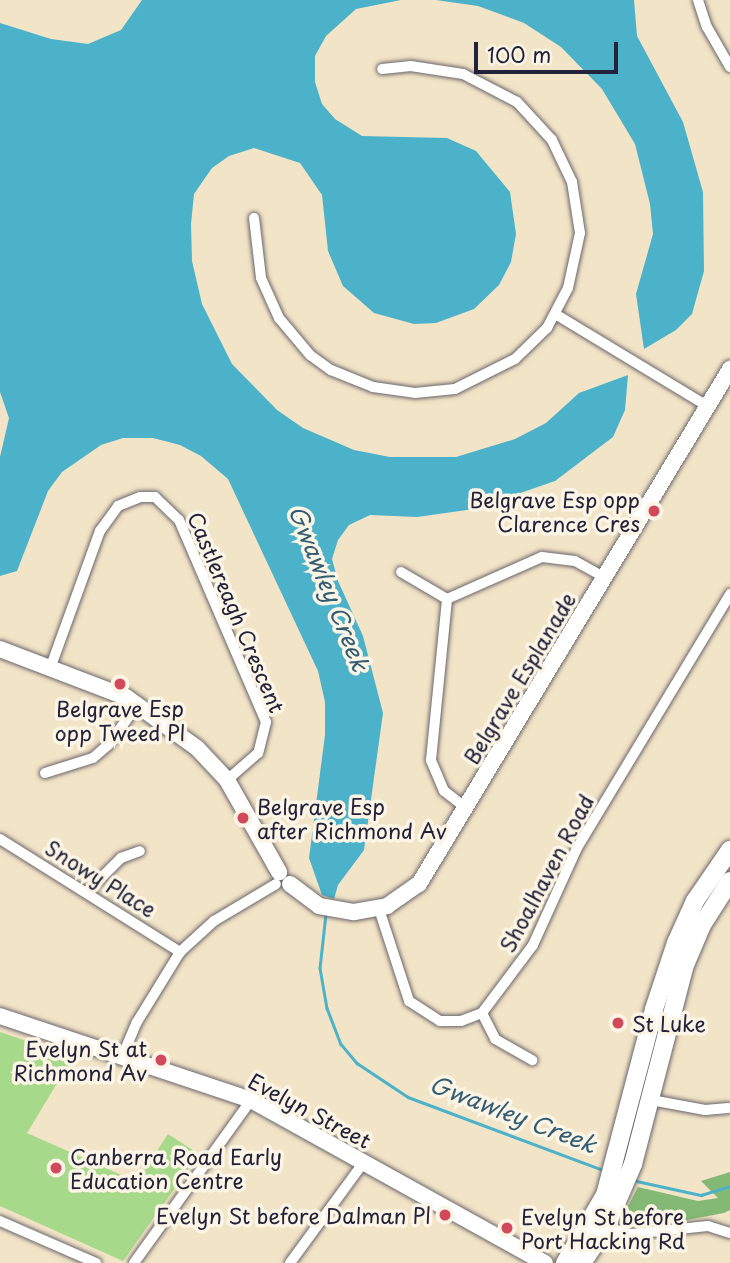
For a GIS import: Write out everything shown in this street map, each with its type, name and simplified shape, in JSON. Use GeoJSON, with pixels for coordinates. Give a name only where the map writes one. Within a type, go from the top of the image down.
{"type":"FeatureCollection","features":[{"type":"Feature","properties":{"kind":"main road"},"geometry":{"type":"LineString","coordinates":[[625,1162],[654,1009],[676,943],[695,901],[730,849]]}},
{"type":"Feature","properties":{"kind":"main road"},"geometry":{"type":"LineString","coordinates":[[582,1263],[606,1227],[613,1195],[651,1100],[685,965],[702,925],[730,881]]}},
{"type":"Feature","properties":{"kind":"main road"},"geometry":{"type":"LineString","coordinates":[[565,1263],[613,1195]]}},
{"type":"Feature","properties":{"kind":"street"},"geometry":{"type":"LineString","coordinates":[[698,0],[707,27],[730,67]]}},
{"type":"Feature","properties":{"kind":"street"},"geometry":{"type":"LineString","coordinates":[[254,218],[261,278],[279,318],[310,355],[331,370],[373,387],[415,393],[469,383],[515,359],[557,315],[577,258],[577,202],[564,162],[540,123],[517,102],[463,74],[411,66],[382,69]]}},
{"type":"Feature","properties":{"kind":"street"},"geometry":{"type":"LineString","coordinates":[[557,315],[707,406]]}},
{"type":"Feature","properties":{"kind":"street","name":"Belgrave Esplanade"},"geometry":{"type":"LineString","coordinates":[[379,909],[419,884],[730,369]]}},
{"type":"Feature","properties":{"kind":"street","name":"Castlereagh Crescent"},"geometry":{"type":"LineString","coordinates":[[51,666],[100,531],[118,506],[140,497],[155,497],[179,520],[266,722],[258,753],[227,780]]}},
{"type":"Feature","properties":{"kind":"street"},"geometry":{"type":"LineString","coordinates":[[447,599],[534,558],[564,558],[604,577]]}},
{"type":"Feature","properties":{"kind":"street"},"geometry":{"type":"LineString","coordinates":[[401,572],[447,599]]}},
{"type":"Feature","properties":{"kind":"street"},"geometry":{"type":"LineString","coordinates":[[447,599],[431,760],[444,792],[466,808]]}},
{"type":"Feature","properties":{"kind":"street","name":"Shoalhaven Road"},"geometry":{"type":"LineString","coordinates":[[482,1013],[533,945],[577,848],[728,602]]}},
{"type":"Feature","properties":{"kind":"street"},"geometry":{"type":"LineString","coordinates":[[0,649],[51,666],[138,704],[197,748],[227,780],[282,880],[327,908],[379,909],[410,1001],[440,1021],[461,1021],[482,1013],[495,1039],[532,1060]]}},
{"type":"Feature","properties":{"kind":"street"},"geometry":{"type":"LineString","coordinates":[[45,773],[93,758],[108,745],[138,704]]}},
{"type":"Feature","properties":{"kind":"street","name":"Snowy Place"},"geometry":{"type":"LineString","coordinates":[[0,839],[88,891],[180,951]]}},
{"type":"Feature","properties":{"kind":"street"},"geometry":{"type":"LineString","coordinates":[[88,891],[121,858],[140,851]]}},
{"type":"Feature","properties":{"kind":"street"},"geometry":{"type":"LineString","coordinates":[[122,1057],[142,1013],[180,951],[214,921],[282,880]]}},
{"type":"Feature","properties":{"kind":"street","name":"Evelyn Street"},"geometry":{"type":"LineString","coordinates":[[0,1016],[251,1100],[545,1263]]}},
{"type":"Feature","properties":{"kind":"street"},"geometry":{"type":"LineString","coordinates":[[134,1263],[251,1100]]}},
{"type":"Feature","properties":{"kind":"street"},"geometry":{"type":"LineString","coordinates":[[651,1100],[705,1110],[728,1108]]}},
{"type":"Feature","properties":{"kind":"street"},"geometry":{"type":"LineString","coordinates":[[290,1263],[364,1163]]}},
{"type":"Feature","properties":{"kind":"street"},"geometry":{"type":"LineString","coordinates":[[0,1221],[96,1263]]}},
{"type":"Feature","properties":{"kind":"street"},"geometry":{"type":"LineString","coordinates":[[606,1227],[631,1234],[708,1226],[730,1233]]}},
{"type":"Feature","properties":{"kind":"green space"},"geometry":{"type":"Polygon","coordinates":[[[0,1032],[73,1057],[27,1133],[137,1182],[168,1134],[199,1154],[123,1261],[0,1206],[0,1032]]]}},
{"type":"Feature","properties":{"kind":"green space"},"geometry":{"type":"Polygon","coordinates":[[[730,1172],[730,1210],[724,1213],[682,1221],[625,1212],[638,1187],[698,1201],[718,1198],[701,1181],[730,1172]]]}},
{"type":"Feature","properties":{"kind":"water"},"geometry":{"type":"Polygon","coordinates":[[[142,0],[401,0],[356,9],[326,36],[315,56],[315,82],[322,104],[335,119],[362,136],[447,138],[476,151],[510,192],[516,234],[511,262],[499,285],[474,309],[436,323],[414,324],[374,313],[343,286],[328,251],[322,195],[300,163],[254,148],[229,156],[212,168],[194,194],[191,224],[192,261],[202,304],[232,364],[277,410],[303,428],[354,450],[390,457],[456,457],[515,439],[546,423],[579,393],[628,375],[625,410],[613,437],[555,481],[474,509],[417,517],[370,515],[349,525],[338,540],[332,559],[338,581],[363,636],[383,713],[364,850],[338,885],[334,899],[322,895],[309,858],[325,735],[325,702],[318,671],[228,479],[201,456],[180,445],[153,438],[123,438],[101,445],[62,472],[48,491],[17,571],[0,576],[0,457],[9,418],[0,392],[0,23],[51,39],[88,44],[121,30],[142,0]]]}},
{"type":"Feature","properties":{"kind":"water"},"geometry":{"type":"Polygon","coordinates":[[[436,0],[634,0],[637,36],[683,122],[703,192],[704,271],[692,314],[676,330],[644,349],[636,294],[653,234],[650,204],[635,144],[602,89],[561,47],[524,23],[478,6],[436,0]]]}},
{"type":"Feature","properties":{"kind":"waterway","name":"Gwawley Creek"},"geometry":{"type":"LineString","coordinates":[[326,914],[320,968],[327,1008],[341,1044],[357,1063],[408,1097],[606,1171]]}},
{"type":"Feature","properties":{"kind":"waterway","name":"Gwawley Creek"},"geometry":{"type":"LineString","coordinates":[[632,1180],[701,1195],[730,1186]]}},
{"type":"Feature","properties":{"kind":"place","name":"Belgrave Esp opp Clarence Cres"},"geometry":{"type":"Point","coordinates":[654,511]}},
{"type":"Feature","properties":{"kind":"place","name":"Belgrave Esp opp Tweed Pl"},"geometry":{"type":"Point","coordinates":[120,684]}},
{"type":"Feature","properties":{"kind":"place","name":"Belgrave Esp after Richmond Av"},"geometry":{"type":"Point","coordinates":[243,818]}},
{"type":"Feature","properties":{"kind":"place","name":"St Luke"},"geometry":{"type":"Point","coordinates":[618,1023]}},
{"type":"Feature","properties":{"kind":"place","name":"Evelyn St at Richmond Av"},"geometry":{"type":"Point","coordinates":[161,1060]}},
{"type":"Feature","properties":{"kind":"place","name":"Canberra Road Early Education Centre"},"geometry":{"type":"Point","coordinates":[56,1168]}},
{"type":"Feature","properties":{"kind":"place","name":"Evelyn St before Dalman Pl"},"geometry":{"type":"Point","coordinates":[445,1215]}},
{"type":"Feature","properties":{"kind":"place","name":"Evelyn St before Port Hacking Rd"},"geometry":{"type":"Point","coordinates":[507,1228]}}]}
